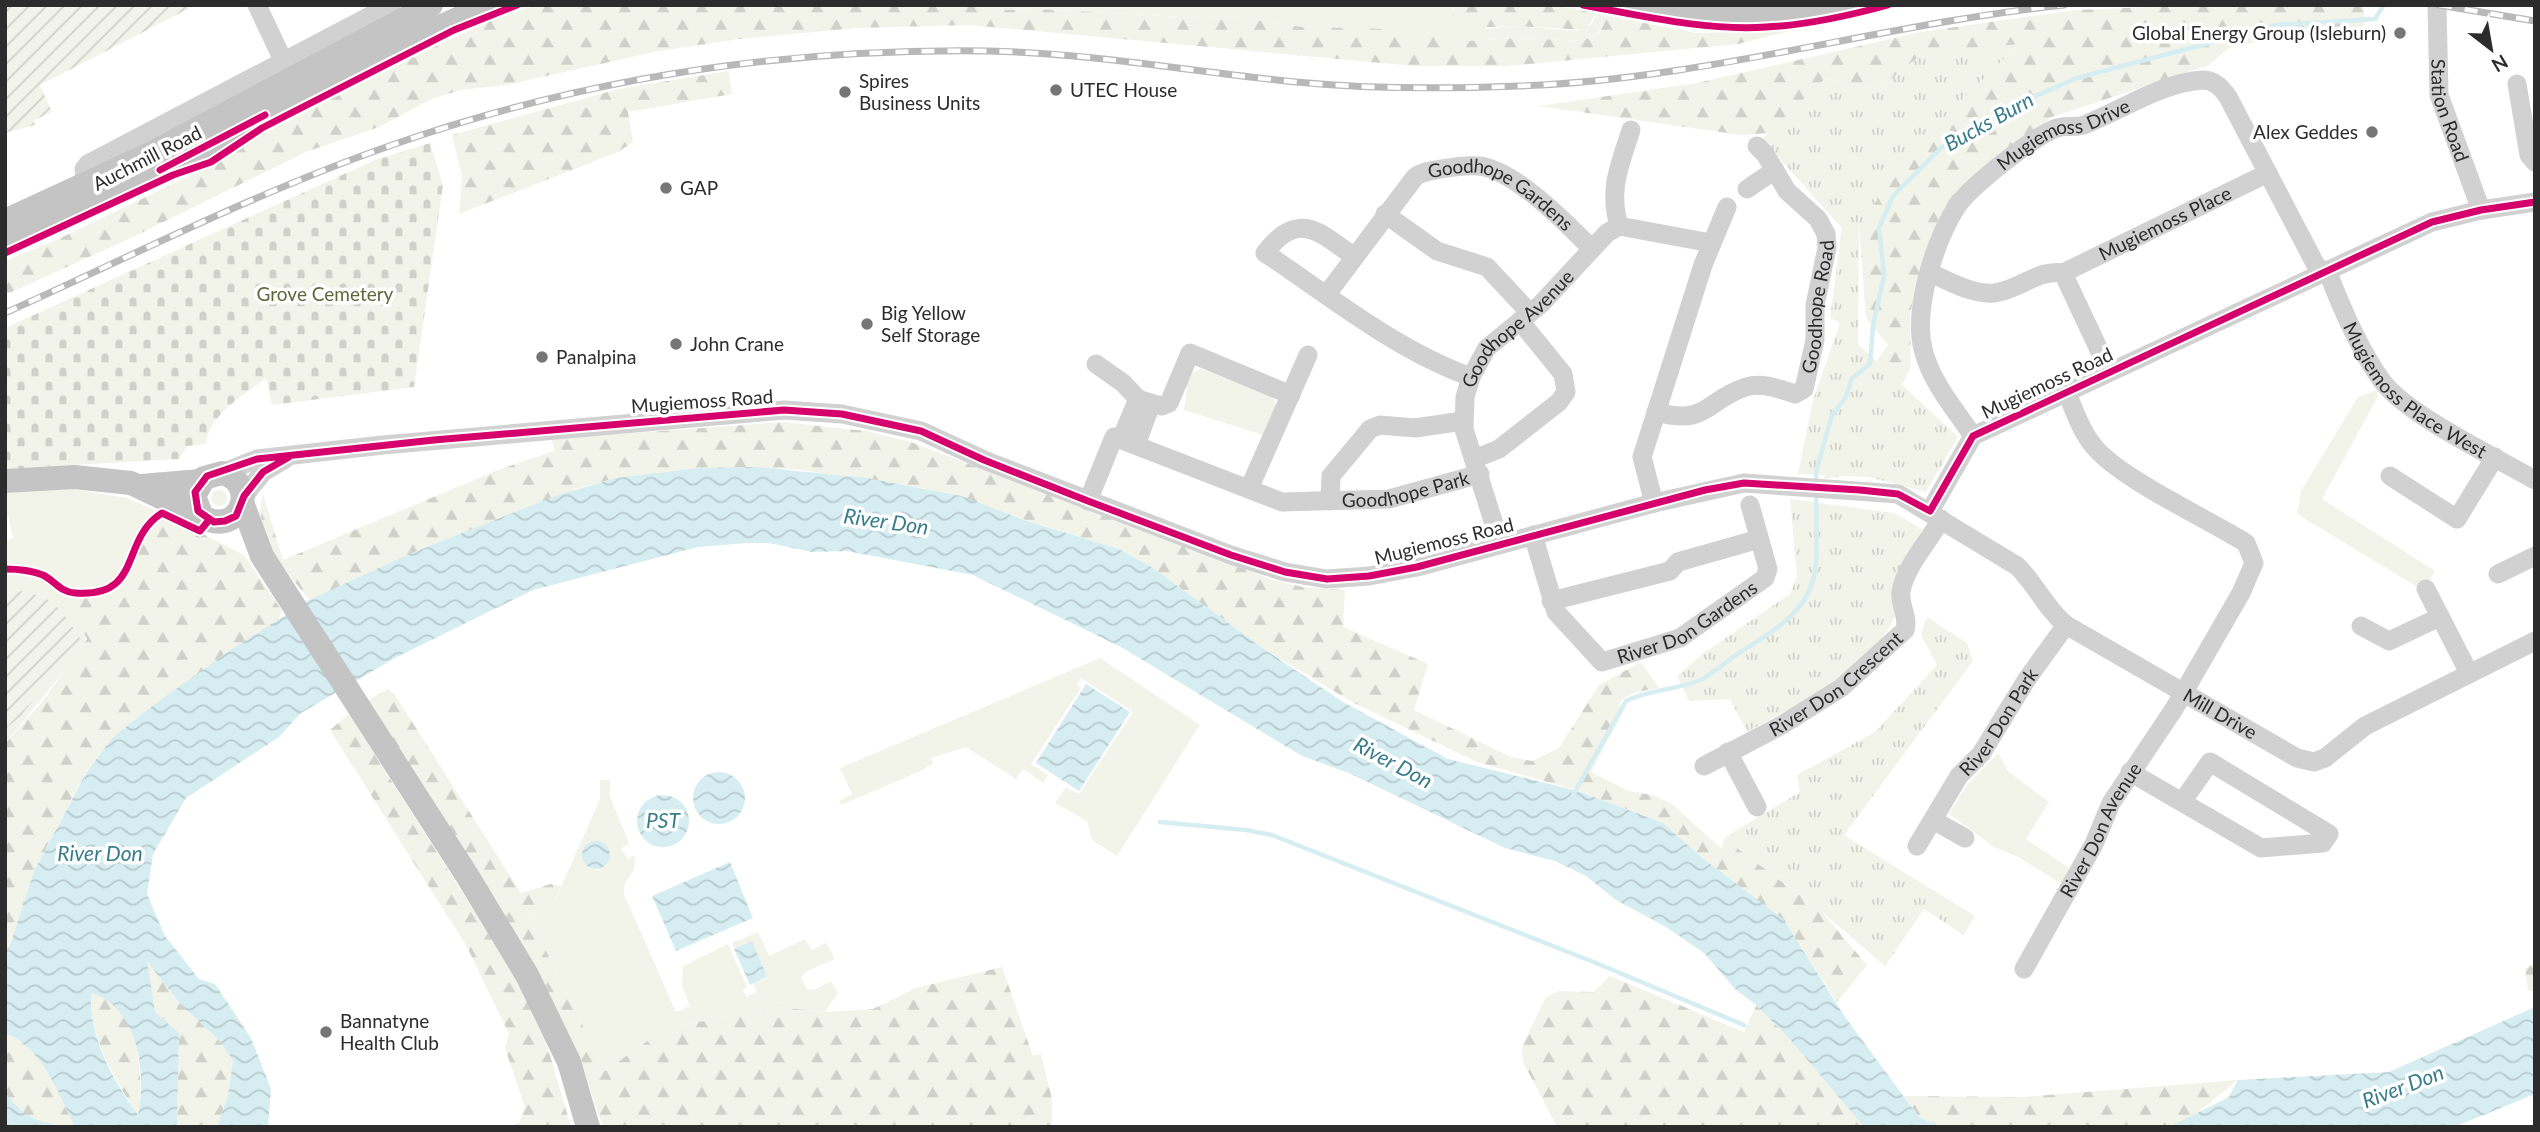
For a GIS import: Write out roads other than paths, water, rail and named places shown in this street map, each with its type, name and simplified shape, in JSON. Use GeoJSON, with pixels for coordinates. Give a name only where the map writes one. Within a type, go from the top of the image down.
{"type":"FeatureCollection","features":[{"type":"Feature","properties":{"kind":"main road","name":"Auchmill Road"},"geometry":{"type":"LineString","coordinates":[[5,221],[86,185],[431,5]]}},
{"type":"Feature","properties":{"kind":"main road","name":"Auchmill Road"},"geometry":{"type":"LineString","coordinates":[[5,242],[121,191],[292,79],[429,30],[488,5]]}},
{"type":"Feature","properties":{"kind":"main road"},"geometry":{"type":"LineString","coordinates":[[1635,5],[1706,17],[1757,19],[1854,5]]}},
{"type":"Feature","properties":{"kind":"main road"},"geometry":{"type":"LineString","coordinates":[[5,481],[74,477],[141,486],[211,477],[237,481],[266,562],[527,975],[569,1062],[588,1127]]}},
{"type":"Feature","properties":{"kind":"main road"},"geometry":{"type":"LineString","coordinates":[[210,518],[194,496],[211,477]]}},
{"type":"Feature","properties":{"kind":"main road"},"geometry":{"type":"LineString","coordinates":[[141,486],[210,518],[266,562]]}},
{"type":"Feature","properties":{"kind":"main road"},"geometry":{"type":"LineString","coordinates":[[210,518],[231,519],[243,501]]}},
{"type":"Feature","properties":{"kind":"street"},"geometry":{"type":"LineString","coordinates":[[257,5],[292,79]]}},
{"type":"Feature","properties":{"kind":"street","name":"Auchmill Road"},"geometry":{"type":"LineString","coordinates":[[292,79],[391,5]]}},
{"type":"Feature","properties":{"kind":"street","name":"Station Road"},"geometry":{"type":"LineString","coordinates":[[2437,5],[2439,95],[2481,210]]}},
{"type":"Feature","properties":{"kind":"street","name":"Mugiemoss Drive"},"geometry":{"type":"LineString","coordinates":[[1973,436],[1936,382],[1923,348],[1920,312],[1930,273],[1959,204],[2024,147],[2059,127],[2080,127],[2122,105],[2206,80],[2223,90],[2323,272]]}},
{"type":"Feature","properties":{"kind":"street"},"geometry":{"type":"LineString","coordinates":[[2517,84],[2529,155],[2535,162]]}},
{"type":"Feature","properties":{"kind":"street"},"geometry":{"type":"LineString","coordinates":[[1631,130],[1612,199],[1619,226],[1711,243]]}},
{"type":"Feature","properties":{"kind":"street","name":"Goodhope Road"},"geometry":{"type":"LineString","coordinates":[[1656,412],[1685,417],[1697,416],[1746,387],[1779,388],[1795,394],[1804,390],[1815,340],[1815,306],[1826,239],[1822,224],[1787,191],[1757,146]]}},
{"type":"Feature","properties":{"kind":"street","name":"Goodhope Gardens"},"geometry":{"type":"LineString","coordinates":[[1327,294],[1385,214],[1419,174],[1478,166],[1496,172],[1542,200],[1592,249]]}},
{"type":"Feature","properties":{"kind":"street"},"geometry":{"type":"LineString","coordinates":[[1747,189],[1774,170]]}},
{"type":"Feature","properties":{"kind":"street","name":"Mugiemoss Place"},"geometry":{"type":"LineString","coordinates":[[1930,273],[1968,288],[1992,293],[2008,289],[2048,271],[2063,273],[2267,173]]}},
{"type":"Feature","properties":{"kind":"street","name":"Mugiemoss Road"},"geometry":{"type":"LineString","coordinates":[[211,477],[257,459],[434,440],[784,410],[842,414],[921,431],[984,460],[1231,555],[1285,572],[1327,579],[1384,574],[1654,503],[1744,483],[1898,494],[1935,515],[1973,436],[2432,222],[2481,210],[2535,202]]}},
{"type":"Feature","properties":{"kind":"street"},"geometry":{"type":"LineString","coordinates":[[1654,503],[1642,457],[1711,243],[1727,208]]}},
{"type":"Feature","properties":{"kind":"street"},"geometry":{"type":"LineString","coordinates":[[1385,214],[1434,250],[1488,267],[1525,317]]}},
{"type":"Feature","properties":{"kind":"street","name":"Goodhope Avenue"},"geometry":{"type":"LineString","coordinates":[[1500,543],[1462,421],[1471,377],[1486,348],[1525,317],[1607,233],[1619,226]]}},
{"type":"Feature","properties":{"kind":"street"},"geometry":{"type":"LineString","coordinates":[[1353,256],[1310,228],[1297,228],[1281,234],[1265,253],[1434,364],[1471,377]]}},
{"type":"Feature","properties":{"kind":"street","name":"Mugiemoss Place West"},"geometry":{"type":"LineString","coordinates":[[2323,272],[2363,351],[2383,382],[2404,404],[2495,457],[2529,471]]}},
{"type":"Feature","properties":{"kind":"street"},"geometry":{"type":"LineString","coordinates":[[2063,273],[2109,371]]}},
{"type":"Feature","properties":{"kind":"street","name":"Goodhope Park"},"geometry":{"type":"LineString","coordinates":[[1128,442],[1282,502],[1389,499],[1477,466],[1559,402],[1566,392],[1563,374],[1525,317]]}},
{"type":"Feature","properties":{"kind":"street"},"geometry":{"type":"LineString","coordinates":[[1096,364],[1145,402],[1169,403],[1190,353],[1291,395]]}},
{"type":"Feature","properties":{"kind":"street"},"geometry":{"type":"LineString","coordinates":[[1249,489],[1308,355]]}},
{"type":"Feature","properties":{"kind":"street","name":"River Don Avenue"},"geometry":{"type":"LineString","coordinates":[[2024,969],[2130,772],[2181,693],[2254,568],[2253,553],[2246,543],[2127,473],[2101,454],[2089,440],[2066,391]]}},
{"type":"Feature","properties":{"kind":"street"},"geometry":{"type":"LineString","coordinates":[[1088,501],[1114,437],[1128,442],[1145,402]]}},
{"type":"Feature","properties":{"kind":"street","name":"Goodhope Park"},"geometry":{"type":"LineString","coordinates":[[1330,501],[1331,476],[1370,429],[1380,425],[1415,428],[1462,421]]}},
{"type":"Feature","properties":{"kind":"street","name":"Mugiemoss Road"},"geometry":{"type":"LineString","coordinates":[[243,501],[263,472],[289,457]]}},
{"type":"Feature","properties":{"kind":"street"},"geometry":{"type":"LineString","coordinates":[[2390,476],[2457,519],[2495,457]]}},
{"type":"Feature","properties":{"kind":"street","name":"River Don Gardens"},"geometry":{"type":"LineString","coordinates":[[1533,535],[1556,612],[1602,662],[1681,638],[1765,578],[1768,569],[1750,505]]}},
{"type":"Feature","properties":{"kind":"street","name":"Mill Drive"},"geometry":{"type":"LineString","coordinates":[[1935,515],[2017,566],[2028,576],[2053,614],[2066,625],[2297,758],[2314,762],[2325,758],[2365,726],[2535,641]]}},
{"type":"Feature","properties":{"kind":"street","name":"River Don Crescent"},"geometry":{"type":"LineString","coordinates":[[1704,766],[1782,725],[1841,688],[1905,630],[1907,622],[1900,596],[1903,584],[1935,515]]}},
{"type":"Feature","properties":{"kind":"street"},"geometry":{"type":"LineString","coordinates":[[1551,601],[1670,571],[1678,562],[1759,539]]}},
{"type":"Feature","properties":{"kind":"street"},"geometry":{"type":"LineString","coordinates":[[2498,575],[2535,556]]}},
{"type":"Feature","properties":{"kind":"street"},"geometry":{"type":"LineString","coordinates":[[2426,589],[2469,673]]}},
{"type":"Feature","properties":{"kind":"street"},"geometry":{"type":"LineString","coordinates":[[2361,626],[2389,641],[2440,617]]}},
{"type":"Feature","properties":{"kind":"street","name":"River Don Park"},"geometry":{"type":"LineString","coordinates":[[1917,846],[1959,776],[1981,754],[2027,679],[2066,625]]}},
{"type":"Feature","properties":{"kind":"street"},"geometry":{"type":"LineString","coordinates":[[1728,752],[1757,807]]}},
{"type":"Feature","properties":{"kind":"street"},"geometry":{"type":"LineString","coordinates":[[2130,772],[2182,803],[2261,848],[2323,842],[2329,834],[2210,762],[2182,803]]}},
{"type":"Feature","properties":{"kind":"street"},"geometry":{"type":"LineString","coordinates":[[1933,820],[1965,838]]}},
{"type":"Feature","properties":{"kind":"water","name":"River Don"},"geometry":{"type":"Polygon","coordinates":[[[756,467],[867,478],[961,496],[1024,520],[1119,549],[1153,568],[1264,649],[1343,702],[1448,759],[1578,791],[1663,823],[1701,857],[1783,919],[1845,1017],[1919,1117],[1942,1127],[1864,1127],[1787,1036],[1756,1005],[1735,989],[1704,953],[1666,927],[1616,900],[1586,876],[1555,861],[1505,848],[1349,773],[1302,756],[1121,647],[973,575],[847,551],[812,552],[769,543],[747,543],[698,547],[533,590],[395,658],[301,713],[279,737],[186,798],[153,854],[147,894],[165,936],[199,979],[215,984],[251,1038],[271,1089],[268,1127],[217,1127],[228,1096],[233,1060],[218,1039],[181,1005],[147,961],[155,1012],[179,1033],[177,1127],[75,1127],[48,1072],[29,1048],[5,1033],[5,961],[34,871],[86,773],[112,738],[232,649],[309,600],[407,555],[558,495],[616,478],[697,468],[756,467]],[[91,993],[91,1010],[98,1042],[119,1087],[138,1115],[141,1080],[136,1043],[129,1026],[107,1000],[91,993]]]}},
{"type":"Feature","properties":{"kind":"water"},"geometry":{"type":"Polygon","coordinates":[[[1086,684],[1130,712],[1079,791],[1036,763],[1086,684]]]}},
{"type":"Feature","properties":{"kind":"water"},"geometry":{"type":"Polygon","coordinates":[[[719,772],[729,774],[737,780],[743,788],[743,808],[737,816],[729,822],[719,824],[709,822],[701,816],[695,808],[693,798],[695,788],[701,780],[709,774],[719,772]]]}},
{"type":"Feature","properties":{"kind":"water","name":"PST"},"geometry":{"type":"Polygon","coordinates":[[[663,795],[673,797],[681,803],[687,811],[687,831],[681,839],[673,845],[663,847],[653,845],[645,839],[639,831],[637,821],[639,811],[645,803],[653,797],[663,795]]]}},
{"type":"Feature","properties":{"kind":"water"},"geometry":{"type":"Polygon","coordinates":[[[596,841],[606,845],[610,855],[606,865],[596,869],[586,865],[582,855],[586,845],[596,841]]]}},
{"type":"Feature","properties":{"kind":"water"},"geometry":{"type":"Polygon","coordinates":[[[730,862],[753,918],[676,951],[652,896],[730,862]]]}},
{"type":"Feature","properties":{"kind":"water"},"geometry":{"type":"Polygon","coordinates":[[[752,941],[767,977],[750,985],[734,949],[752,941]]]}},
{"type":"Feature","properties":{"kind":"water","name":"River Don"},"geometry":{"type":"Polygon","coordinates":[[[2535,1007],[2535,1094],[2454,1127],[2169,1127],[2229,1097],[2238,1080],[2389,1072],[2535,1007]]]}},
{"type":"Feature","properties":{"kind":"water"},"geometry":{"type":"Polygon","coordinates":[[[5,1092],[24,1113],[46,1123],[66,1127],[5,1127],[5,1092]]]}},
{"type":"Feature","properties":{"kind":"waterway","name":"Bucks Burn"},"geometry":{"type":"LineString","coordinates":[[1816,484],[1816,472],[1832,415],[1846,397],[1852,378],[1870,364],[1873,326],[1884,276],[1879,228],[1893,196],[1941,148],[2022,102],[2077,78],[2277,25],[2375,19],[2384,5]]}},
{"type":"Feature","properties":{"kind":"waterway"},"geometry":{"type":"LineString","coordinates":[[1573,795],[1626,701],[1704,678],[1789,618],[1803,603],[1811,587],[1815,569],[1816,492]]}},
{"type":"Feature","properties":{"kind":"waterway"},"geometry":{"type":"LineString","coordinates":[[1160,822],[1272,835],[1596,963],[1744,1025]]}},
{"type":"Feature","properties":{"kind":"railway"},"geometry":{"type":"LineString","coordinates":[[5,313],[247,202],[395,144],[541,101],[688,71],[838,55],[989,51],[1104,59],[1258,78],[1351,86],[1518,86],[1587,82],[1724,63],[1928,25],[2064,5]]}},
{"type":"Feature","properties":{"kind":"railway"},"geometry":{"type":"LineString","coordinates":[[2439,5],[2535,21]]}},
{"type":"Feature","properties":{"kind":"place","name":"Global Energy Group (Isleburn)"},"geometry":{"type":"Point","coordinates":[2400,33]}},
{"type":"Feature","properties":{"kind":"place","name":"UTEC House"},"geometry":{"type":"Point","coordinates":[1056,90]}},
{"type":"Feature","properties":{"kind":"place","name":"Spires Business Units"},"geometry":{"type":"Point","coordinates":[845,92]}},
{"type":"Feature","properties":{"kind":"place","name":"Alex Geddes"},"geometry":{"type":"Point","coordinates":[2372,132]}},
{"type":"Feature","properties":{"kind":"place","name":"GAP"},"geometry":{"type":"Point","coordinates":[666,188]}},
{"type":"Feature","properties":{"kind":"place","name":"Big Yellow Self Storage"},"geometry":{"type":"Point","coordinates":[867,324]}},
{"type":"Feature","properties":{"kind":"place","name":"John Crane"},"geometry":{"type":"Point","coordinates":[676,344]}},
{"type":"Feature","properties":{"kind":"place","name":"Panalpina"},"geometry":{"type":"Point","coordinates":[542,357]}},
{"type":"Feature","properties":{"kind":"place","name":"Bannatyne Health Club"},"geometry":{"type":"Point","coordinates":[326,1032]}},
{"type":"Feature","properties":{"kind":"park label","name":"Grove Cemetery"},"geometry":{"type":"Point","coordinates":[325,294]}}]}
